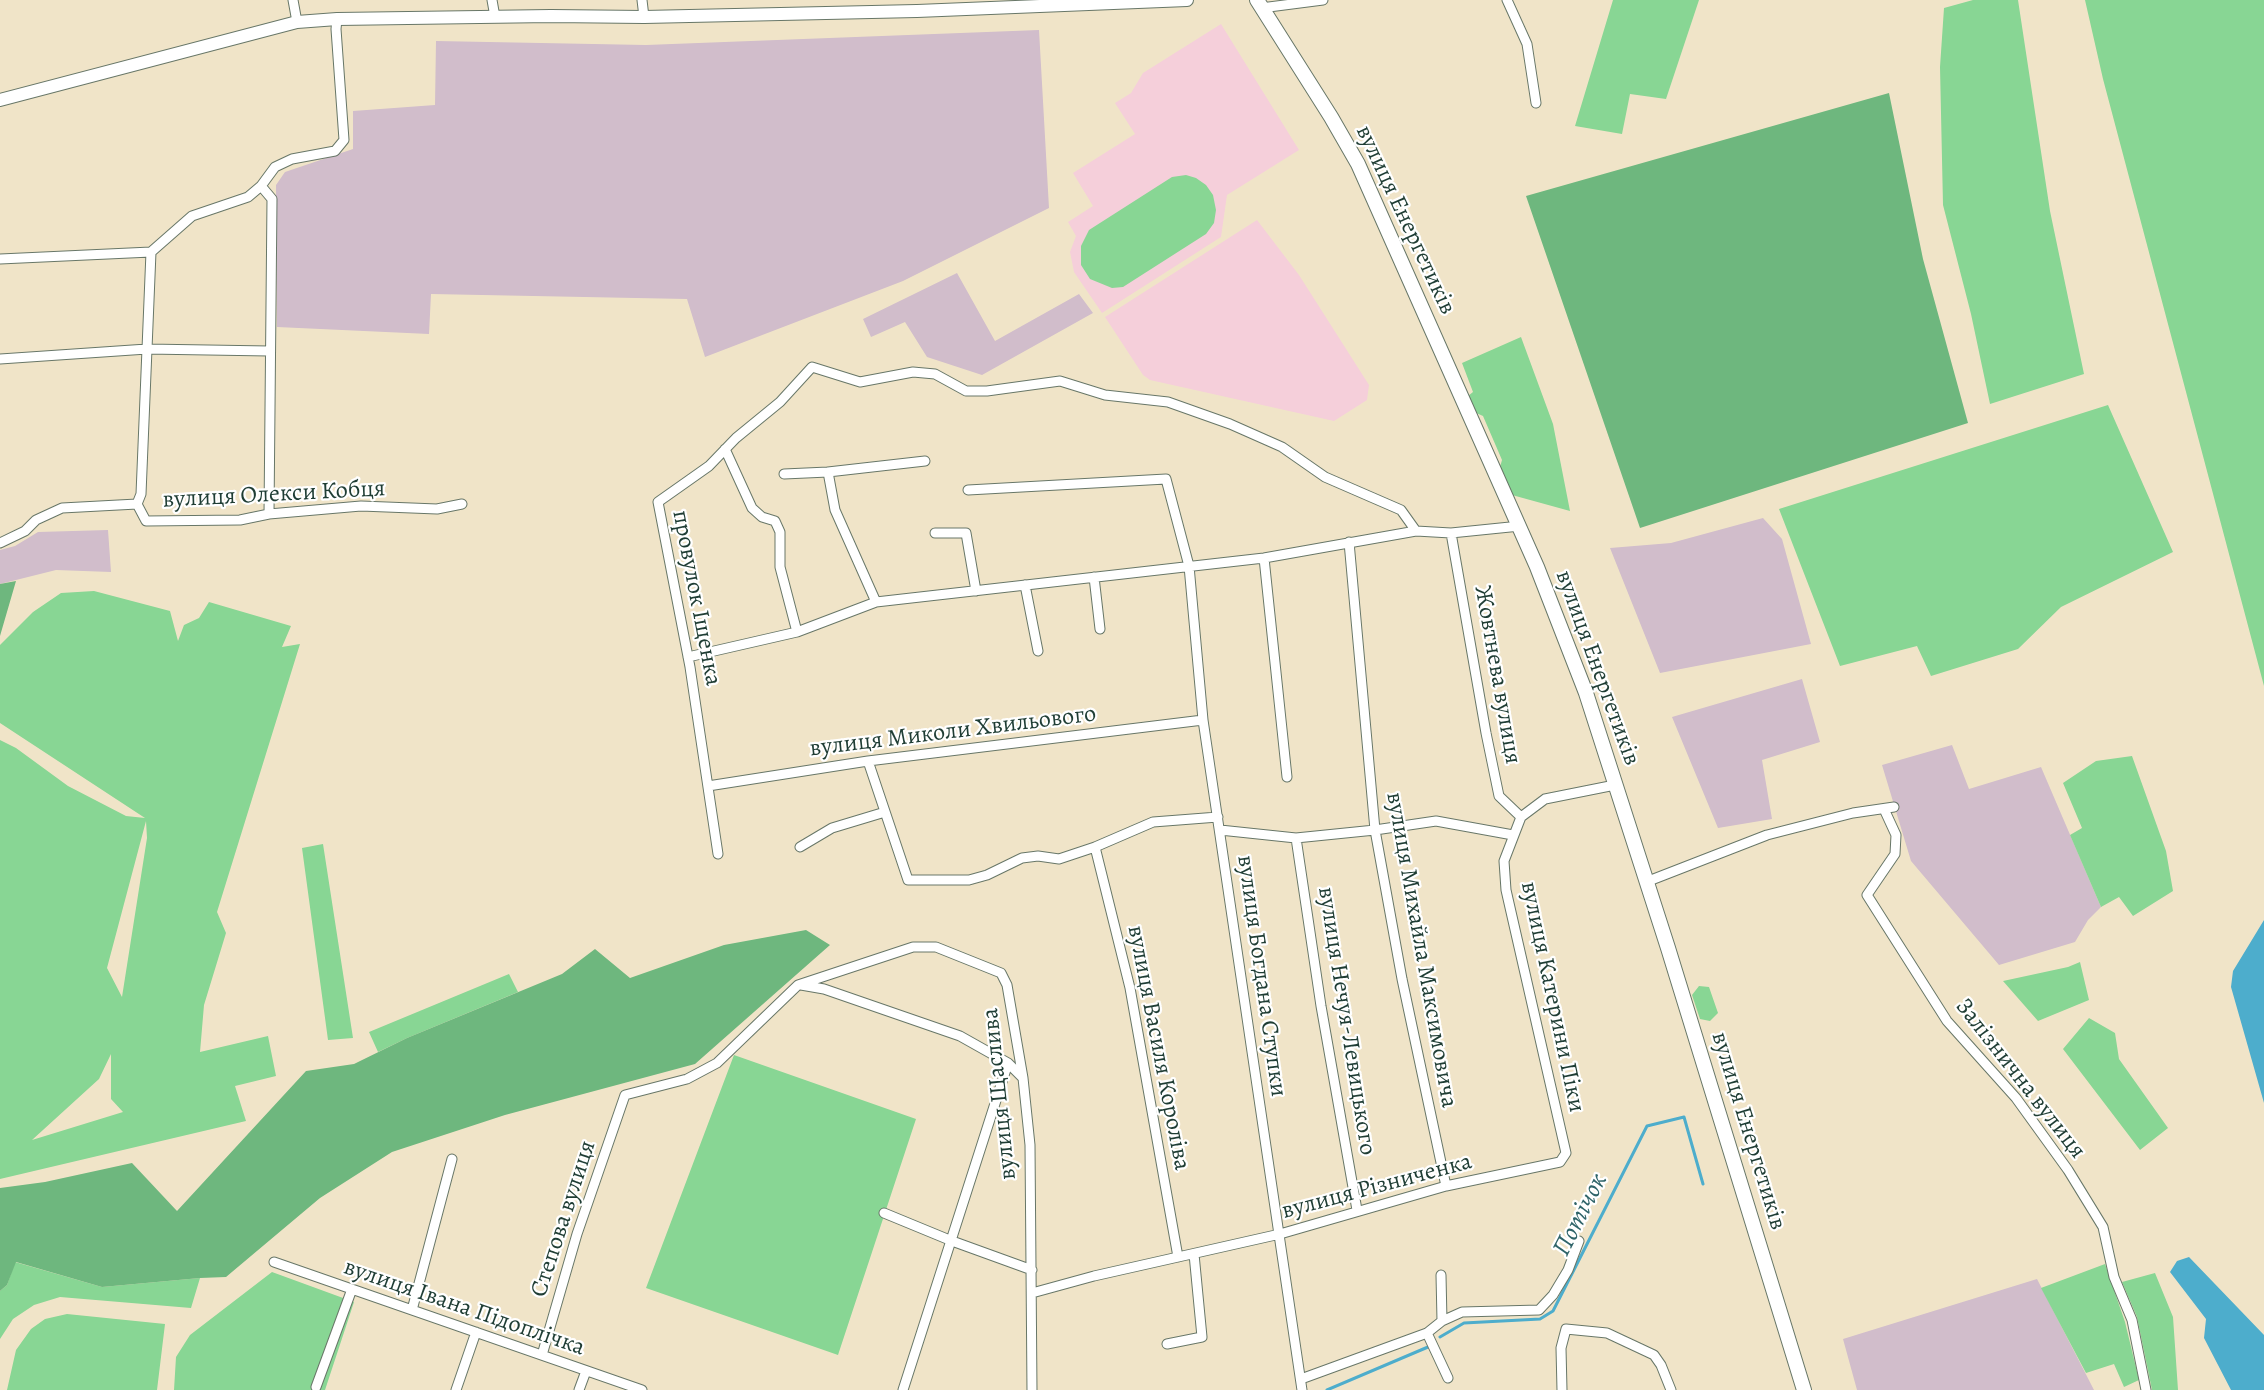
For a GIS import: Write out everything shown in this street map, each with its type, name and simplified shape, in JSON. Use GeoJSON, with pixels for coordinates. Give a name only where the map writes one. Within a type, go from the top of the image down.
{"type":"FeatureCollection","features":[{"type":"Feature","properties":{"kind":"main road","name":"вулиця Енергетиків"},"geometry":{"type":"LineString","coordinates":[[1259,4],[1358,164],[1520,526],[1586,693],[1700,1049],[1804,1390]]}},
{"type":"Feature","properties":{"kind":"street"},"geometry":{"type":"LineString","coordinates":[[293,0],[297,21]]}},
{"type":"Feature","properties":{"kind":"street"},"geometry":{"type":"LineString","coordinates":[[492,0],[495,17]]}},
{"type":"Feature","properties":{"kind":"street"},"geometry":{"type":"LineString","coordinates":[[642,0],[644,17]]}},
{"type":"Feature","properties":{"kind":"street"},"geometry":{"type":"LineString","coordinates":[[0,100],[297,21],[917,11],[1186,0]]}},
{"type":"Feature","properties":{"kind":"street"},"geometry":{"type":"LineString","coordinates":[[1259,4],[1323,0]]}},
{"type":"Feature","properties":{"kind":"street"},"geometry":{"type":"LineString","coordinates":[[1508,0],[1527,44],[1536,104]]}},
{"type":"Feature","properties":{"kind":"street"},"geometry":{"type":"LineString","coordinates":[[0,259],[152,252],[192,216],[248,197],[261,186],[274,167],[292,159],[336,151],[344,140],[337,19]]}},
{"type":"Feature","properties":{"kind":"street"},"geometry":{"type":"LineString","coordinates":[[261,186],[272,199],[269,514]]}},
{"type":"Feature","properties":{"kind":"street"},"geometry":{"type":"LineString","coordinates":[[137,504],[141,494],[152,252]]}},
{"type":"Feature","properties":{"kind":"street"},"geometry":{"type":"LineString","coordinates":[[0,359],[147,349],[269,351]]}},
{"type":"Feature","properties":{"kind":"street","name":"провулок Іщенка"},"geometry":{"type":"LineString","coordinates":[[718,854],[688,657],[658,502],[709,466],[736,438],[780,402],[812,368],[860,382],[913,372],[935,374],[966,391],[987,391],[1060,381],[1106,395],[1168,402],[1230,424],[1282,447],[1325,477],[1401,510],[1416,531]]}},
{"type":"Feature","properties":{"kind":"street"},"geometry":{"type":"LineString","coordinates":[[725,449],[752,508],[762,517],[775,521],[780,532],[780,567],[797,632]]}},
{"type":"Feature","properties":{"kind":"street"},"geometry":{"type":"LineString","coordinates":[[784,474],[828,472],[924,461]]}},
{"type":"Feature","properties":{"kind":"street"},"geometry":{"type":"LineString","coordinates":[[828,472],[835,510],[876,602]]}},
{"type":"Feature","properties":{"kind":"street","name":"вулиця Богдана Ступки"},"geometry":{"type":"LineString","coordinates":[[968,490],[1166,479],[1189,566],[1203,720],[1302,1390]]}},
{"type":"Feature","properties":{"kind":"street","name":"вулиця Олекси Кобця"},"geometry":{"type":"LineString","coordinates":[[0,543],[25,531],[36,520],[62,508],[137,504],[146,521],[240,520],[269,514],[361,506],[436,509],[462,504]]}},
{"type":"Feature","properties":{"kind":"street"},"geometry":{"type":"LineString","coordinates":[[688,657],[797,632],[876,602],[1264,558],[1416,531],[1451,533],[1520,526]]}},
{"type":"Feature","properties":{"kind":"street"},"geometry":{"type":"LineString","coordinates":[[935,533],[966,533],[976,591]]}},
{"type":"Feature","properties":{"kind":"street","name":"Жовтнева вулиця"},"geometry":{"type":"LineString","coordinates":[[1451,533],[1486,733],[1500,796],[1521,816]]}},
{"type":"Feature","properties":{"kind":"street","name":"вулиця Михайла Максимовича"},"geometry":{"type":"LineString","coordinates":[[1349,542],[1375,830],[1402,979],[1446,1185]]}},
{"type":"Feature","properties":{"kind":"street"},"geometry":{"type":"LineString","coordinates":[[1264,558],[1287,777]]}},
{"type":"Feature","properties":{"kind":"street"},"geometry":{"type":"LineString","coordinates":[[1094,577],[1100,629]]}},
{"type":"Feature","properties":{"kind":"street"},"geometry":{"type":"LineString","coordinates":[[1026,585],[1038,651]]}},
{"type":"Feature","properties":{"kind":"street","name":"вулиця Миколи Хвильового"},"geometry":{"type":"LineString","coordinates":[[708,786],[868,760],[1203,720]]}},
{"type":"Feature","properties":{"kind":"street"},"geometry":{"type":"LineString","coordinates":[[868,760],[908,880],[969,880],[987,875],[1022,858],[1038,856],[1059,859],[1095,847],[1153,822],[1218,817]]}},
{"type":"Feature","properties":{"kind":"street"},"geometry":{"type":"LineString","coordinates":[[1521,816],[1545,799],[1615,785]]}},
{"type":"Feature","properties":{"kind":"street","name":"Залізнична вулиця"},"geometry":{"type":"LineString","coordinates":[[1646,882],[1767,834],[1853,813],[1889,808],[1896,835],[1894,854],[1868,895],[1947,1022],[2016,1098],[2068,1170],[2103,1227],[2114,1277],[2132,1320],[2146,1390]]}},
{"type":"Feature","properties":{"kind":"street"},"geometry":{"type":"LineString","coordinates":[[800,847],[832,828],[885,812]]}},
{"type":"Feature","properties":{"kind":"street","name":"вулиця Катерини Піки"},"geometry":{"type":"LineString","coordinates":[[1521,816],[1504,861],[1506,890],[1566,1153]]}},
{"type":"Feature","properties":{"kind":"street"},"geometry":{"type":"LineString","coordinates":[[1220,830],[1296,838],[1436,821],[1513,835]]}},
{"type":"Feature","properties":{"kind":"street","name":"вулиця Нечуя-Левицького"},"geometry":{"type":"LineString","coordinates":[[1296,838],[1321,1006],[1357,1210]]}},
{"type":"Feature","properties":{"kind":"street","name":"вулиця Василя Короліва"},"geometry":{"type":"LineString","coordinates":[[1095,847],[1130,988],[1178,1257]]}},
{"type":"Feature","properties":{"kind":"street","name":"вулиця Щаслива"},"geometry":{"type":"LineString","coordinates":[[798,984],[913,947],[936,947],[1000,973],[1007,985],[1023,1078],[1030,1145],[1032,1390]]}},
{"type":"Feature","properties":{"kind":"street"},"geometry":{"type":"LineString","coordinates":[[798,984],[824,989],[960,1036],[1008,1063],[1023,1078]]}},
{"type":"Feature","properties":{"kind":"street","name":"Степова вулиця"},"geometry":{"type":"LineString","coordinates":[[542,1355],[577,1234],[625,1095],[687,1078],[717,1063],[798,984]]}},
{"type":"Feature","properties":{"kind":"street"},"geometry":{"type":"LineString","coordinates":[[903,1390],[1008,1063]]}},
{"type":"Feature","properties":{"kind":"street","name":"вулиця Різниченка"},"geometry":{"type":"LineString","coordinates":[[1032,1293],[1094,1276],[1280,1234],[1446,1185],[1560,1162],[1566,1153]]}},
{"type":"Feature","properties":{"kind":"street"},"geometry":{"type":"LineString","coordinates":[[412,1310],[452,1159]]}},
{"type":"Feature","properties":{"kind":"street"},"geometry":{"type":"LineString","coordinates":[[884,1213],[1032,1270]]}},
{"type":"Feature","properties":{"kind":"street"},"geometry":{"type":"LineString","coordinates":[[1301,1379],[1427,1333],[1442,1321],[1461,1312],[1539,1310],[1553,1295],[1568,1270],[1580,1241]]}},
{"type":"Feature","properties":{"kind":"street"},"geometry":{"type":"LineString","coordinates":[[1167,1344],[1202,1337],[1194,1254]]}},
{"type":"Feature","properties":{"kind":"street","name":"вулиця Івана Підоплічка"},"geometry":{"type":"LineString","coordinates":[[274,1262],[642,1390]]}},
{"type":"Feature","properties":{"kind":"street"},"geometry":{"type":"LineString","coordinates":[[1441,1275],[1442,1321]]}},
{"type":"Feature","properties":{"kind":"street"},"geometry":{"type":"LineString","coordinates":[[316,1387],[352,1290]]}},
{"type":"Feature","properties":{"kind":"street"},"geometry":{"type":"LineString","coordinates":[[1562,1390],[1561,1348],[1566,1329],[1607,1333],[1654,1354],[1671,1390]]}},
{"type":"Feature","properties":{"kind":"street"},"geometry":{"type":"LineString","coordinates":[[456,1390],[476,1332]]}},
{"type":"Feature","properties":{"kind":"street"},"geometry":{"type":"LineString","coordinates":[[1427,1333],[1448,1378]]}},
{"type":"Feature","properties":{"kind":"street"},"geometry":{"type":"LineString","coordinates":[[579,1390],[585,1371]]}},
{"type":"Feature","properties":{"kind":"shaded area"},"geometry":{"type":"Polygon","coordinates":[[[1221,24],[1299,150],[1227,195],[1221,237],[1102,313],[1074,272],[1070,252],[1076,236],[1068,222],[1093,206],[1073,173],[1135,134],[1115,103],[1131,93],[1143,73],[1221,24]]]}},
{"type":"Feature","properties":{"kind":"shaded area"},"geometry":{"type":"Polygon","coordinates":[[[1039,30],[1049,208],[903,281],[705,357],[687,299],[431,294],[429,334],[277,327],[276,185],[285,172],[353,149],[353,111],[435,105],[436,41],[646,45],[1039,30]]]}},
{"type":"Feature","properties":{"kind":"shaded area"},"geometry":{"type":"Polygon","coordinates":[[[1257,220],[1299,275],[1369,385],[1367,400],[1334,421],[1150,380],[1143,375],[1105,317],[1257,220]]]}},
{"type":"Feature","properties":{"kind":"shaded area"},"geometry":{"type":"Polygon","coordinates":[[[957,273],[995,341],[1079,294],[1093,313],[982,375],[927,357],[905,322],[871,337],[863,319],[957,273]]]}},
{"type":"Feature","properties":{"kind":"shaded area"},"geometry":{"type":"Polygon","coordinates":[[[1763,518],[1782,539],[1811,644],[1660,673],[1610,548],[1671,543],[1763,518]]]}},
{"type":"Feature","properties":{"kind":"shaded area"},"geometry":{"type":"Polygon","coordinates":[[[108,530],[111,572],[56,570],[0,584],[0,550],[15,546],[38,532],[108,530]]]}},
{"type":"Feature","properties":{"kind":"shaded area"},"geometry":{"type":"Polygon","coordinates":[[[1802,679],[1820,742],[1762,760],[1772,819],[1718,828],[1672,717],[1802,679]]]}},
{"type":"Feature","properties":{"kind":"shaded area"},"geometry":{"type":"Polygon","coordinates":[[[1952,745],[1969,789],[2041,767],[2101,907],[2088,920],[2075,942],[1999,965],[1911,861],[1882,765],[1952,745]]]}},
{"type":"Feature","properties":{"kind":"shaded area"},"geometry":{"type":"Polygon","coordinates":[[[2037,1279],[2094,1390],[1857,1390],[1843,1339],[2037,1279]]]}},
{"type":"Feature","properties":{"kind":"green space"},"geometry":{"type":"Polygon","coordinates":[[[1613,0],[1699,0],[1666,99],[1630,94],[1622,134],[1575,126],[1613,0]]]}},
{"type":"Feature","properties":{"kind":"green space"},"geometry":{"type":"Polygon","coordinates":[[[1973,0],[2018,0],[2050,211],[2084,374],[1990,404],[1971,314],[1943,205],[1940,67],[1944,8],[1973,0]]]}},
{"type":"Feature","properties":{"kind":"green space"},"geometry":{"type":"Polygon","coordinates":[[[2085,0],[2264,0],[2264,686],[2103,79],[2085,0]]]}},
{"type":"Feature","properties":{"kind":"green space"},"geometry":{"type":"Polygon","coordinates":[[[1889,93],[1923,259],[1968,423],[1640,528],[1526,196],[1889,93]]]}},
{"type":"Feature","properties":{"kind":"green space"},"geometry":{"type":"Polygon","coordinates":[[[1186,175],[1206,185],[1213,195],[1216,210],[1214,223],[1206,234],[1123,287],[1112,288],[1090,279],[1081,265],[1081,246],[1089,230],[1172,177],[1186,175]]]}},
{"type":"Feature","properties":{"kind":"green space"},"geometry":{"type":"Polygon","coordinates":[[[1521,337],[1553,424],[1570,511],[1512,495],[1500,467],[1502,460],[1483,416],[1474,412],[1468,396],[1473,392],[1462,363],[1521,337]]]}},
{"type":"Feature","properties":{"kind":"green space"},"geometry":{"type":"Polygon","coordinates":[[[2108,405],[2173,552],[2061,607],[2018,649],[1931,676],[1917,646],[1840,666],[1779,509],[2108,405]]]}},
{"type":"Feature","properties":{"kind":"green space"},"geometry":{"type":"Polygon","coordinates":[[[16,581],[0,636],[0,584],[16,581]]]}},
{"type":"Feature","properties":{"kind":"green space"},"geometry":{"type":"Polygon","coordinates":[[[94,591],[170,611],[178,641],[184,625],[199,618],[209,602],[291,626],[282,647],[300,644],[217,912],[226,933],[204,1005],[200,1052],[268,1036],[276,1076],[235,1086],[246,1121],[0,1179],[0,740],[16,748],[68,786],[126,816],[145,818],[0,723],[0,645],[33,612],[61,593],[94,591]],[[146,821],[107,968],[122,997],[147,838],[146,821]],[[111,1054],[99,1079],[32,1140],[123,1112],[111,1099],[111,1054]]]}},
{"type":"Feature","properties":{"kind":"green space"},"geometry":{"type":"Polygon","coordinates":[[[2132,756],[2166,851],[2173,891],[2133,916],[2119,897],[2101,907],[2070,835],[2082,828],[2063,783],[2096,761],[2132,756]]]}},
{"type":"Feature","properties":{"kind":"green space"},"geometry":{"type":"Polygon","coordinates":[[[323,844],[353,1038],[328,1040],[302,848],[323,844]]]}},
{"type":"Feature","properties":{"kind":"green space"},"geometry":{"type":"Polygon","coordinates":[[[806,930],[830,945],[695,1064],[505,1115],[392,1152],[320,1198],[226,1277],[102,1287],[16,1262],[7,1285],[0,1291],[0,1188],[45,1182],[132,1163],[177,1211],[306,1071],[354,1064],[407,1038],[562,974],[595,949],[630,978],[724,945],[806,930]]]}},
{"type":"Feature","properties":{"kind":"green space"},"geometry":{"type":"Polygon","coordinates":[[[2080,962],[2089,1000],[2038,1021],[2003,981],[2068,967],[2080,962]]]}},
{"type":"Feature","properties":{"kind":"green space"},"geometry":{"type":"Polygon","coordinates":[[[509,974],[518,992],[378,1052],[369,1032],[509,974]]]}},
{"type":"Feature","properties":{"kind":"green space"},"geometry":{"type":"Polygon","coordinates":[[[1699,986],[1709,987],[1718,1013],[1710,1021],[1700,1019],[1692,995],[1699,986]]]}},
{"type":"Feature","properties":{"kind":"green space"},"geometry":{"type":"Polygon","coordinates":[[[2089,1018],[2115,1033],[2119,1059],[2168,1128],[2140,1150],[2063,1049],[2089,1018]]]}},
{"type":"Feature","properties":{"kind":"green space"},"geometry":{"type":"Polygon","coordinates":[[[734,1055],[916,1119],[838,1355],[646,1288],[734,1055]]]}},
{"type":"Feature","properties":{"kind":"green space"},"geometry":{"type":"Polygon","coordinates":[[[15,1262],[102,1287],[200,1278],[191,1308],[60,1297],[34,1305],[13,1319],[0,1339],[0,1291],[7,1285],[15,1262]]]}},
{"type":"Feature","properties":{"kind":"green space"},"geometry":{"type":"Polygon","coordinates":[[[2105,1264],[2125,1322],[2139,1380],[2124,1387],[2114,1364],[2086,1373],[2041,1288],[2105,1264]]]}},
{"type":"Feature","properties":{"kind":"green space"},"geometry":{"type":"Polygon","coordinates":[[[272,1272],[354,1302],[325,1390],[174,1390],[176,1357],[190,1335],[272,1272]]]}},
{"type":"Feature","properties":{"kind":"green space"},"geometry":{"type":"Polygon","coordinates":[[[2155,1273],[2173,1317],[2178,1390],[2152,1390],[2137,1317],[2122,1282],[2155,1273]]]}},
{"type":"Feature","properties":{"kind":"green space"},"geometry":{"type":"Polygon","coordinates":[[[67,1314],[165,1324],[157,1390],[7,1390],[16,1350],[31,1329],[45,1319],[67,1314]]]}},
{"type":"Feature","properties":{"kind":"water"},"geometry":{"type":"Polygon","coordinates":[[[2264,920],[2264,1103],[2231,987],[2233,971],[2264,920]]]}},
{"type":"Feature","properties":{"kind":"water"},"geometry":{"type":"Polygon","coordinates":[[[2189,1257],[2264,1335],[2264,1390],[2231,1390],[2204,1338],[2206,1319],[2170,1272],[2177,1261],[2189,1257]]]}},
{"type":"Feature","properties":{"kind":"waterway","name":"Потічок"},"geometry":{"type":"LineString","coordinates":[[1440,1337],[1464,1323],[1540,1319],[1553,1311],[1647,1126],[1684,1117],[1703,1184]]}},
{"type":"Feature","properties":{"kind":"waterway","name":"Потічок"},"geometry":{"type":"LineString","coordinates":[[1327,1390],[1428,1347]]}}]}
